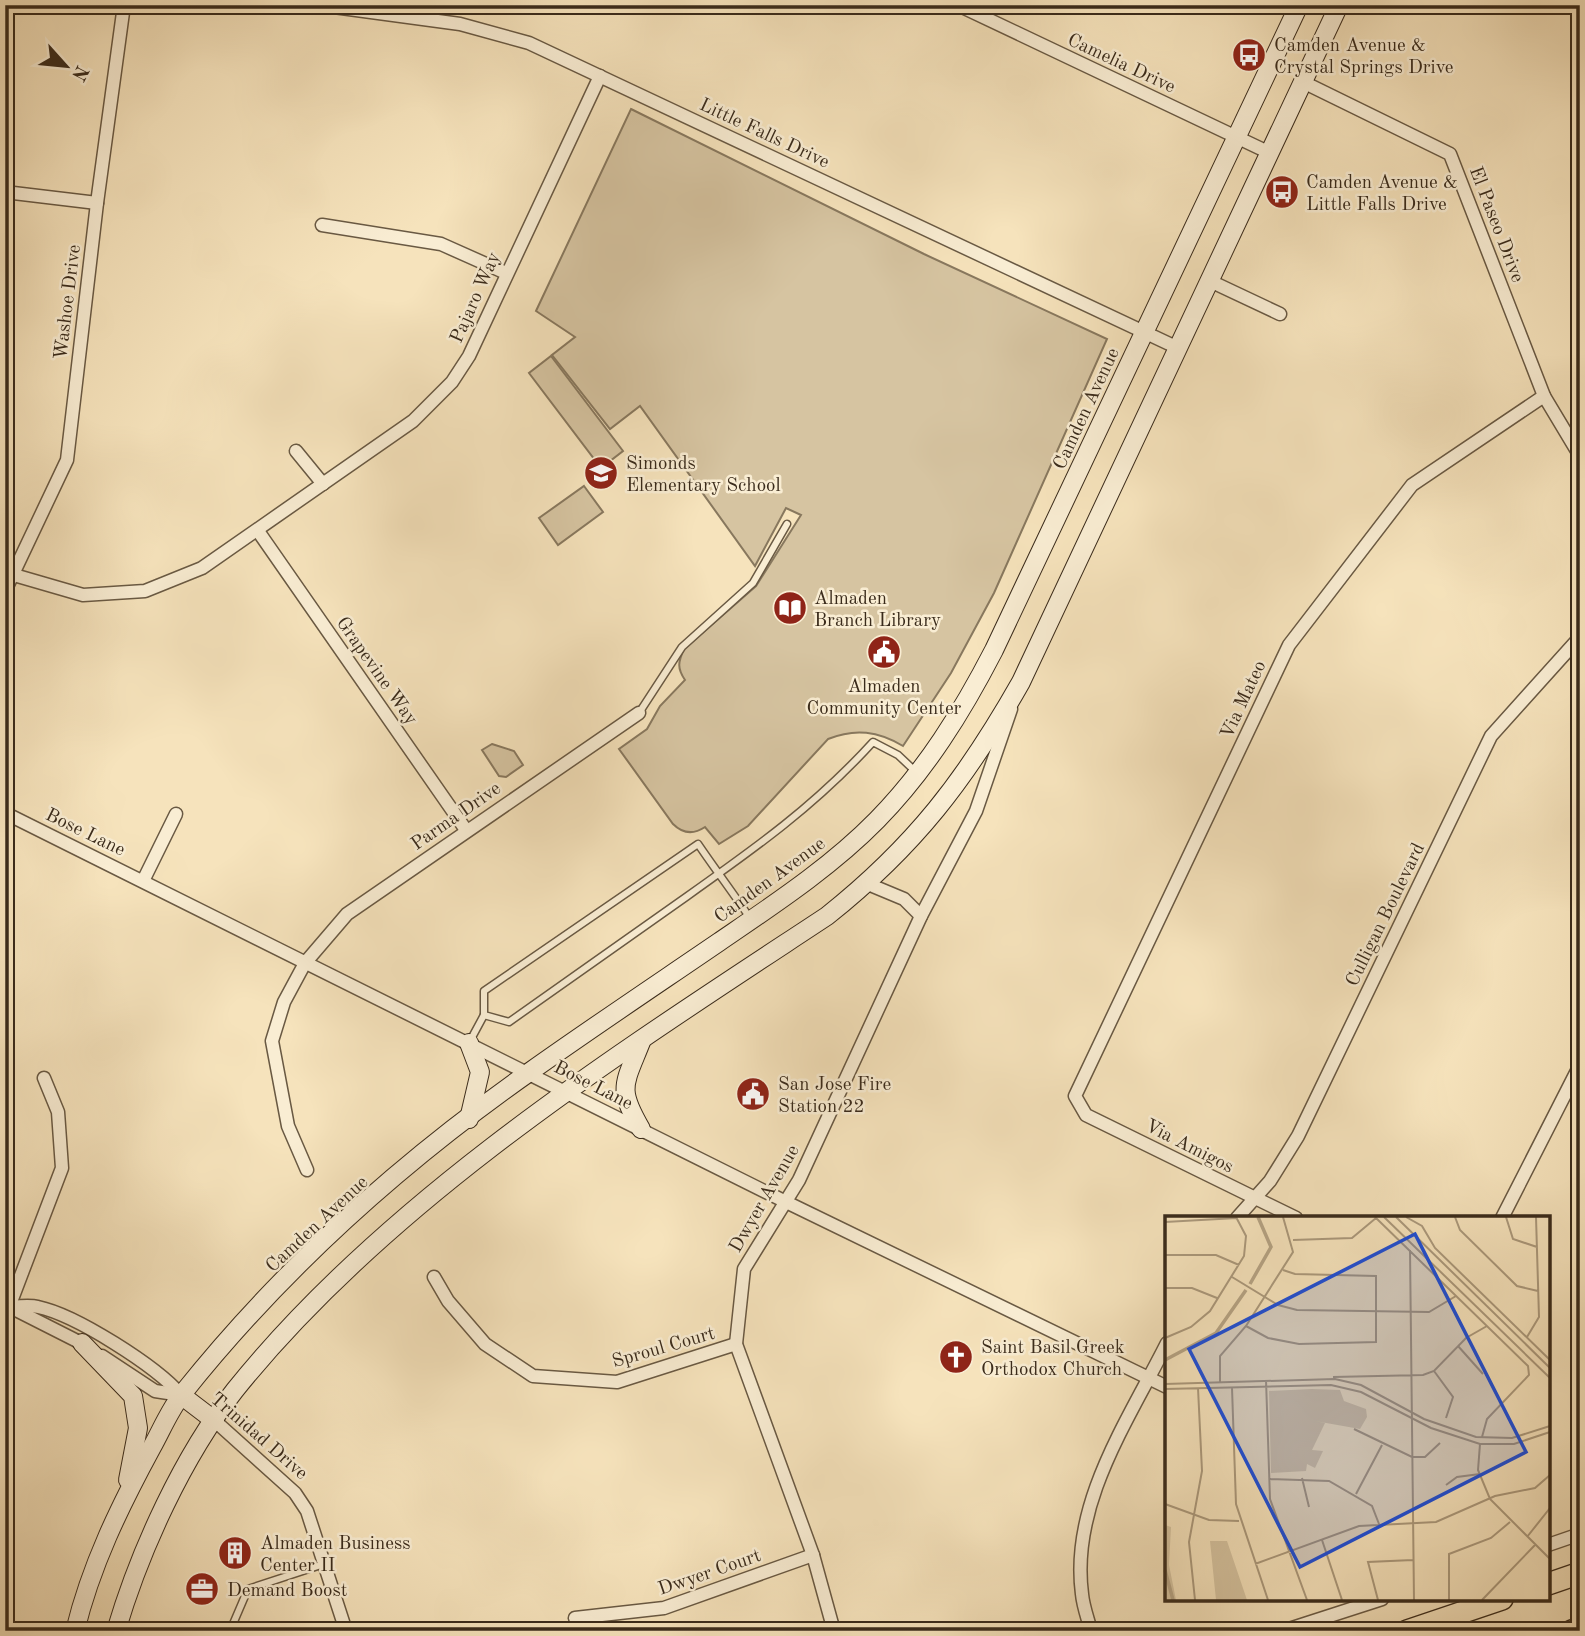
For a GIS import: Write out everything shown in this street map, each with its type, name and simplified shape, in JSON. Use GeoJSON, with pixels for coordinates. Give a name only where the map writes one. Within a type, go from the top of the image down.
{"type":"FeatureCollection","features":[{"type":"Feature","properties":{"kind":"main road","name":"Camden Avenue"},"geometry":{"type":"LineString","coordinates":[[75,1631],[102,1546],[124,1497],[181,1395],[242,1325],[312,1252],[420,1157],[529,1072],[751,920],[832,861],[877,821],[918,774],[962,712],[994,650],[1298,5]]}},
{"type":"Feature","properties":{"kind":"main road"},"geometry":{"type":"LineString","coordinates":[[116,1631],[153,1532],[193,1455],[234,1391],[341,1276],[494,1146],[827,916],[868,884],[952,792],[982,750],[1021,682],[1339,5]]}},
{"type":"Feature","properties":{"kind":"main road"},"geometry":{"type":"LineString","coordinates":[[640,1129],[626,1104],[623,1091],[641,1042]]}},
{"type":"Feature","properties":{"kind":"main road"},"geometry":{"type":"LineString","coordinates":[[469,1043],[480,1072],[469,1119]]}},
{"type":"Feature","properties":{"kind":"main road"},"geometry":{"type":"LineString","coordinates":[[82,1343],[133,1396],[138,1428],[124,1497]]}},
{"type":"Feature","properties":{"kind":"main road","name":"Trinidad Drive"},"geometry":{"type":"LineString","coordinates":[[181,1395],[215,1421]]}},
{"type":"Feature","properties":{"kind":"main road"},"geometry":{"type":"LineString","coordinates":[[1550,1583],[1580,1573]]}},
{"type":"Feature","properties":{"kind":"main road"},"geometry":{"type":"LineString","coordinates":[[1407,1631],[1496,1601]]}},
{"type":"Feature","properties":{"kind":"main road"},"geometry":{"type":"LineString","coordinates":[[1572,1631],[1580,1628]]}},
{"type":"Feature","properties":{"kind":"street","name":"Washoe Drive"},"geometry":{"type":"LineString","coordinates":[[5,591],[67,460],[97,203],[124,5]]}},
{"type":"Feature","properties":{"kind":"street","name":"Little Falls Drive"},"geometry":{"type":"LineString","coordinates":[[319,5],[484,29],[529,43],[1178,348]]}},
{"type":"Feature","properties":{"kind":"street","name":"Camelia Drive"},"geometry":{"type":"LineString","coordinates":[[958,5],[1270,153]]}},
{"type":"Feature","properties":{"kind":"street","name":"Pajaro Way"},"geometry":{"type":"LineString","coordinates":[[13,575],[83,595],[145,591],[202,568],[414,421],[453,382],[469,356],[600,76]]}},
{"type":"Feature","properties":{"kind":"street","name":"El Paseo Drive"},"geometry":{"type":"LineString","coordinates":[[1303,82],[1450,154],[1544,396],[1580,456]]}},
{"type":"Feature","properties":{"kind":"street"},"geometry":{"type":"LineString","coordinates":[[5,192],[97,203]]}},
{"type":"Feature","properties":{"kind":"street"},"geometry":{"type":"LineString","coordinates":[[321,225],[441,244],[506,272]]}},
{"type":"Feature","properties":{"kind":"street"},"geometry":{"type":"LineString","coordinates":[[1210,281],[1280,314]]}},
{"type":"Feature","properties":{"kind":"street","name":"Via Mateo"},"geometry":{"type":"LineString","coordinates":[[1075,1097],[1289,645],[1412,485],[1544,396]]}},
{"type":"Feature","properties":{"kind":"street"},"geometry":{"type":"LineString","coordinates":[[296,451],[323,484]]}},
{"type":"Feature","properties":{"kind":"street","name":"Grapevine Way"},"geometry":{"type":"LineString","coordinates":[[258,531],[466,830]]}},
{"type":"Feature","properties":{"kind":"street","name":"Culligan Boulevard"},"geometry":{"type":"LineString","coordinates":[[1239,1216],[1279,1168],[1298,1136],[1492,736],[1580,637]]}},
{"type":"Feature","properties":{"kind":"street","name":"Dwyer Avenue"},"geometry":{"type":"LineString","coordinates":[[834,1631],[813,1555],[736,1344],[744,1269],[799,1180],[921,916],[976,811],[1021,682]]}},
{"type":"Feature","properties":{"kind":"street","name":"Parma Drive"},"geometry":{"type":"LineString","coordinates":[[307,1170],[288,1126],[272,1041],[284,1002],[306,962],[347,914],[639,713]]}},
{"type":"Feature","properties":{"kind":"street","name":"Bose Lane"},"geometry":{"type":"LineString","coordinates":[[5,813],[784,1201],[1165,1386]]}},
{"type":"Feature","properties":{"kind":"street"},"geometry":{"type":"LineString","coordinates":[[143,881],[176,814]]}},
{"type":"Feature","properties":{"kind":"street"},"geometry":{"type":"LineString","coordinates":[[868,884],[904,899],[921,916]]}},
{"type":"Feature","properties":{"kind":"street"},"geometry":{"type":"LineString","coordinates":[[1503,1216],[1580,1065]]}},
{"type":"Feature","properties":{"kind":"street"},"geometry":{"type":"LineString","coordinates":[[7,1307],[62,1168],[58,1112],[44,1078]]}},
{"type":"Feature","properties":{"kind":"street","name":"Via Amigos"},"geometry":{"type":"LineString","coordinates":[[1075,1097],[1086,1115],[1292,1216]]}},
{"type":"Feature","properties":{"kind":"street","name":"Sproul Court"},"geometry":{"type":"LineString","coordinates":[[435,1277],[448,1301],[485,1344],[533,1376],[617,1382],[736,1344]]}},
{"type":"Feature","properties":{"kind":"street","name":"Trinidad Drive"},"geometry":{"type":"LineString","coordinates":[[7,1307],[37,1306],[90,1330],[165,1377],[181,1395]]}},
{"type":"Feature","properties":{"kind":"street","name":"Trinidad Drive"},"geometry":{"type":"LineString","coordinates":[[7,1307],[82,1343],[155,1391],[181,1395]]}},
{"type":"Feature","properties":{"kind":"street"},"geometry":{"type":"LineString","coordinates":[[1091,1631],[1082,1594],[1083,1540],[1094,1489],[1165,1347]]}},
{"type":"Feature","properties":{"kind":"street","name":"Trinidad Drive"},"geometry":{"type":"LineString","coordinates":[[215,1421],[295,1493],[307,1511],[346,1631]]}},
{"type":"Feature","properties":{"kind":"street"},"geometry":{"type":"LineString","coordinates":[[1550,1544],[1580,1534]]}},
{"type":"Feature","properties":{"kind":"street","name":"Dwyer Court"},"geometry":{"type":"LineString","coordinates":[[575,1618],[664,1608],[813,1555]]}},
{"type":"Feature","properties":{"kind":"street"},"geometry":{"type":"LineString","coordinates":[[1283,1631],[1376,1601]]}},
{"type":"Feature","properties":{"kind":"lane"},"geometry":{"type":"LineString","coordinates":[[639,713],[682,647],[753,583],[787,524]]}},
{"type":"Feature","properties":{"kind":"lane"},"geometry":{"type":"LineString","coordinates":[[484,1015],[509,1022],[780,830],[832,787],[873,742],[898,755],[918,774]]}},
{"type":"Feature","properties":{"kind":"lane"},"geometry":{"type":"LineString","coordinates":[[469,1043],[484,1015],[484,991],[698,844],[751,920]]}},
{"type":"Feature","properties":{"kind":"lane"},"geometry":{"type":"LineString","coordinates":[[230,1631],[247,1589],[324,1564]]}},
{"type":"Feature","properties":{"kind":"shaded area"},"geometry":{"type":"Polygon","coordinates":[[[631,109],[924,254],[1107,339],[994,593],[951,673],[903,746],[885,737],[857,732],[828,739],[748,826],[719,844],[705,827],[688,832],[673,824],[619,749],[647,729],[660,706],[685,680],[679,665],[684,649],[756,586],[801,515],[786,508],[755,566],[640,406],[610,429],[552,355],[575,337],[536,311],[631,109]]]}},
{"type":"Feature","properties":{"kind":"shaded area"},"geometry":{"type":"Polygon","coordinates":[[[551,356],[623,451],[601,468],[529,373],[551,356]]]}},
{"type":"Feature","properties":{"kind":"shaded area"},"geometry":{"type":"Polygon","coordinates":[[[584,486],[603,512],[558,545],[539,518],[584,486]]]}},
{"type":"Feature","properties":{"kind":"shaded area"},"geometry":{"type":"Polygon","coordinates":[[[492,744],[514,751],[523,765],[506,777],[499,776],[482,750],[492,744]]]}},
{"type":"Feature","properties":{"kind":"waterway"},"geometry":{"type":"LineString","coordinates":[[1575,5],[1574,92],[1580,136]]}},
{"type":"Feature","properties":{"kind":"place","name":"Camden Avenue & Crystal Springs Drive"},"geometry":{"type":"Point","coordinates":[1249,55]}},
{"type":"Feature","properties":{"kind":"place","name":"Camden Avenue & Little Falls Drive"},"geometry":{"type":"Point","coordinates":[1282,192]}},
{"type":"Feature","properties":{"kind":"place","name":"Simonds Elementary School"},"geometry":{"type":"Point","coordinates":[601,473]}},
{"type":"Feature","properties":{"kind":"place","name":"Almaden Branch Library"},"geometry":{"type":"Point","coordinates":[790,608]}},
{"type":"Feature","properties":{"kind":"place","name":"Almaden Community Center"},"geometry":{"type":"Point","coordinates":[884,652]}},
{"type":"Feature","properties":{"kind":"place","name":"San Jose Fire Station 22"},"geometry":{"type":"Point","coordinates":[753,1094]}},
{"type":"Feature","properties":{"kind":"place","name":"Saint Basil Greek Orthodox Church"},"geometry":{"type":"Point","coordinates":[956,1357]}},
{"type":"Feature","properties":{"kind":"place","name":"Almaden Business Center II"},"geometry":{"type":"Point","coordinates":[235,1553]}},
{"type":"Feature","properties":{"kind":"place","name":"Demand Boost"},"geometry":{"type":"Point","coordinates":[202,1589]}}]}
